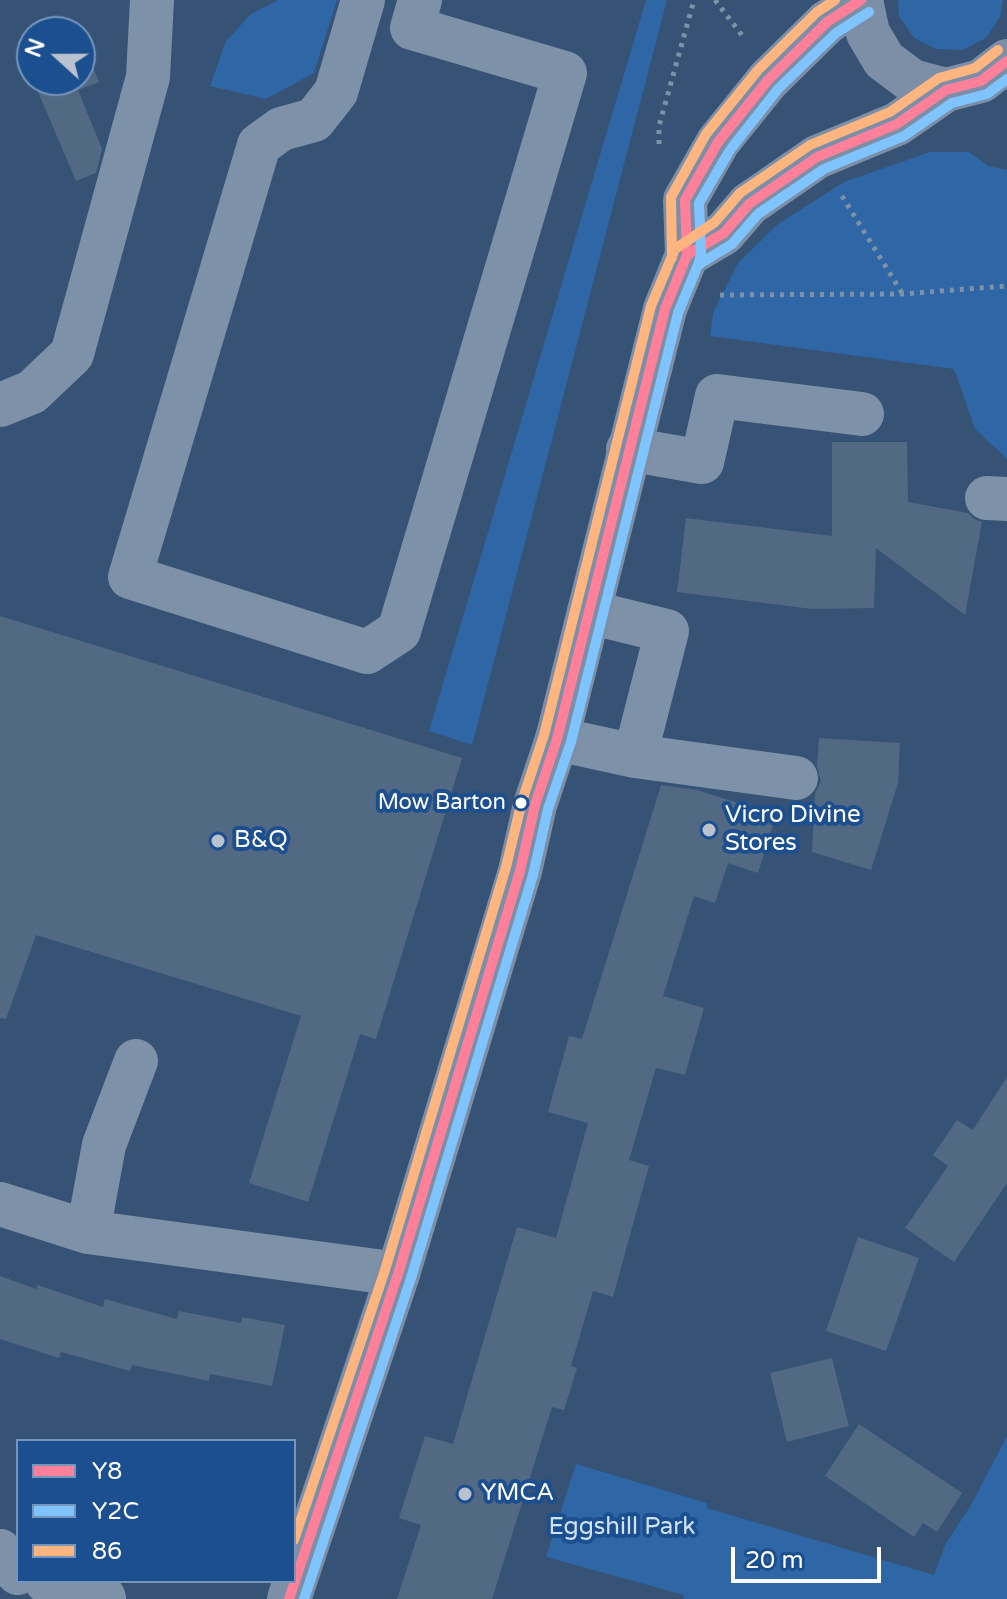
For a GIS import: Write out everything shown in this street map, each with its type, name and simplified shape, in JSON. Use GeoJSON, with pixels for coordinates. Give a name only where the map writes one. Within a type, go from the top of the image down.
{"type":"FeatureCollection","features":[{"type":"Feature","properties":{"kind":"main road"},"geometry":{"type":"LineString","coordinates":[[296,1578],[398,1274],[520,871],[535,805],[557,739],[665,309],[687,255],[685,200],[718,142],[768,80],[827,22],[861,0],[868,33],[884,60],[912,81],[985,81]]}},
{"type":"Feature","properties":{"kind":"main road"},"geometry":{"type":"LineString","coordinates":[[687,255],[724,233],[749,204],[817,157],[897,124],[985,81]]}},
{"type":"Feature","properties":{"kind":"street"},"geometry":{"type":"LineString","coordinates":[[0,405],[32,392],[72,354],[148,77],[152,0]]}},
{"type":"Feature","properties":{"kind":"street"},"geometry":{"type":"LineString","coordinates":[[363,0],[336,92],[314,120],[281,129],[259,145],[130,577],[367,652],[399,631],[565,73],[412,28],[420,0]]}},
{"type":"Feature","properties":{"kind":"street"},"geometry":{"type":"LineString","coordinates":[[628,449],[702,462],[717,396],[862,414]]}},
{"type":"Feature","properties":{"kind":"street"},"geometry":{"type":"LineString","coordinates":[[589,612],[667,631],[635,756]]}},
{"type":"Feature","properties":{"kind":"street"},"geometry":{"type":"LineString","coordinates":[[557,739],[635,756],[796,778]]}},
{"type":"Feature","properties":{"kind":"street"},"geometry":{"type":"LineString","coordinates":[[88,1232],[104,1145],[136,1061]]}},
{"type":"Feature","properties":{"kind":"street"},"geometry":{"type":"LineString","coordinates":[[0,1204],[88,1232],[398,1274]]}},
{"type":"Feature","properties":{"kind":"street"},"geometry":{"type":"LineString","coordinates":[[0,1551],[16,1571]]}},
{"type":"Feature","properties":{"kind":"street"},"geometry":{"type":"LineString","coordinates":[[53,1583],[104,1598]]}},
{"type":"Feature","properties":{"kind":"path"},"geometry":{"type":"LineString","coordinates":[[659,152],[659,126],[694,0]]}},
{"type":"Feature","properties":{"kind":"path"},"geometry":{"type":"LineString","coordinates":[[715,0],[748,46]]}},
{"type":"Feature","properties":{"kind":"path"},"geometry":{"type":"LineString","coordinates":[[840,192],[902,294]]}},
{"type":"Feature","properties":{"kind":"path"},"geometry":{"type":"LineString","coordinates":[[713,296],[902,294],[1007,286]]}},
{"type":"Feature","properties":{"kind":"green space"},"geometry":{"type":"Polygon","coordinates":[[[279,0],[337,0],[314,73],[266,99],[210,86],[226,41],[251,14],[279,0]]]}},
{"type":"Feature","properties":{"kind":"green space"},"geometry":{"type":"Polygon","coordinates":[[[646,0],[667,0],[472,745],[429,731],[646,0]]]}},
{"type":"Feature","properties":{"kind":"green space"},"geometry":{"type":"Polygon","coordinates":[[[898,0],[1003,0],[1000,17],[986,38],[963,50],[936,49],[914,38],[899,16],[898,0]]]}},
{"type":"Feature","properties":{"kind":"green space"},"geometry":{"type":"Polygon","coordinates":[[[930,152],[969,152],[988,166],[1007,170],[1007,459],[975,429],[954,369],[710,336],[713,313],[738,263],[778,224],[844,182],[930,152]]]}},
{"type":"Feature","properties":{"kind":"green space","name":"Eggshill Park"},"geometry":{"type":"Polygon","coordinates":[[[1007,1436],[1007,1599],[683,1599],[684,1595],[546,1557],[576,1464],[707,1503],[707,1508],[934,1575],[945,1545],[971,1505],[1007,1436]]]}},
{"type":"Feature","properties":{"kind":"building"},"geometry":{"type":"Polygon","coordinates":[[[40,96],[80,96],[102,149],[96,173],[76,181],[40,96]]]}},
{"type":"Feature","properties":{"kind":"building"},"geometry":{"type":"Polygon","coordinates":[[[832,442],[907,442],[908,502],[968,513],[982,522],[965,615],[876,548],[874,608],[812,609],[677,592],[686,518],[832,536],[832,442]]]}},
{"type":"Feature","properties":{"kind":"building","name":"B&Q"},"geometry":{"type":"Polygon","coordinates":[[[0,616],[462,758],[376,1039],[360,1034],[308,1202],[249,1183],[301,1016],[36,935],[6,1019],[0,1018],[0,616]]]}},
{"type":"Feature","properties":{"kind":"building"},"geometry":{"type":"Polygon","coordinates":[[[819,738],[900,743],[898,783],[871,870],[812,852],[815,794],[821,781],[817,766],[819,738]]]}},
{"type":"Feature","properties":{"kind":"building"},"geometry":{"type":"Polygon","coordinates":[[[661,785],[697,790],[776,815],[758,873],[728,863],[715,903],[694,896],[663,996],[704,1008],[685,1075],[656,1068],[629,1160],[649,1166],[613,1297],[593,1291],[571,1366],[577,1368],[564,1410],[552,1407],[492,1599],[397,1599],[421,1525],[399,1518],[425,1436],[453,1444],[517,1227],[556,1238],[588,1123],[548,1112],[569,1036],[582,1039],[661,785]]]}},
{"type":"Feature","properties":{"kind":"building"},"geometry":{"type":"Polygon","coordinates":[[[1007,1077],[1007,1183],[954,1262],[905,1228],[948,1166],[933,1155],[957,1120],[973,1130],[1007,1077]]]}},
{"type":"Feature","properties":{"kind":"building"},"geometry":{"type":"Polygon","coordinates":[[[858,1237],[919,1258],[886,1351],[826,1331],[858,1237]]]}},
{"type":"Feature","properties":{"kind":"building"},"geometry":{"type":"Polygon","coordinates":[[[0,1276],[103,1307],[105,1299],[177,1319],[179,1311],[241,1323],[242,1317],[285,1325],[272,1386],[210,1374],[209,1381],[132,1365],[130,1371],[61,1352],[59,1358],[0,1339],[0,1276]]]}},
{"type":"Feature","properties":{"kind":"building"},"geometry":{"type":"Polygon","coordinates":[[[832,1358],[849,1426],[787,1442],[770,1373],[832,1358]]]}},
{"type":"Feature","properties":{"kind":"building"},"geometry":{"type":"Polygon","coordinates":[[[859,1424],[962,1493],[937,1532],[923,1523],[914,1537],[825,1476],[859,1424]]]}},
{"type":"Feature","properties":{"kind":"transit line","name":"86"},"geometry":{"type":"LineString","coordinates":[[672,258],[671,197],[706,134],[758,70],[817,12],[835,0]]}},
{"type":"Feature","properties":{"kind":"transit line","name":"Y8"},"geometry":{"type":"LineString","coordinates":[[296,1578],[398,1274],[520,871],[535,805],[557,739],[665,309],[687,255],[685,200],[718,142],[768,80],[827,22],[861,0]]}},
{"type":"Feature","properties":{"kind":"transit line","name":"Y2C"},"geometry":{"type":"LineString","coordinates":[[698,266],[701,254],[699,203],[730,150],[778,89],[836,33],[869,12]]}},
{"type":"Feature","properties":{"kind":"transit line","name":"86"},"geometry":{"type":"LineString","coordinates":[[296,1534],[385,1270],[506,867],[522,801],[544,735],[651,306],[675,249],[715,222],[740,193],[810,145],[890,112],[939,78],[975,68],[998,50]]}},
{"type":"Feature","properties":{"kind":"transit line","name":"Y8"},"geometry":{"type":"LineString","coordinates":[[687,255],[724,233],[749,204],[817,157],[897,124],[946,90],[981,81],[1007,61]]}},
{"type":"Feature","properties":{"kind":"transit line","name":"Y2C"},"geometry":{"type":"LineString","coordinates":[[304,1599],[411,1278],[533,875],[548,809],[571,742],[678,313],[698,265],[732,244],[758,214],[824,169],[904,136],[952,103],[987,94],[1007,79]]}},
{"type":"Feature","properties":{"kind":"transit line","name":"Y8"},"geometry":{"type":"LineString","coordinates":[[289,1599],[294,1583]]}},
{"type":"Feature","properties":{"kind":"place","name":"Mow Barton"},"geometry":{"type":"Point","coordinates":[521,803]}},
{"type":"Feature","properties":{"kind":"place","name":"Vicro Divine Stores"},"geometry":{"type":"Point","coordinates":[709,830]}},
{"type":"Feature","properties":{"kind":"place","name":"B&Q"},"geometry":{"type":"Point","coordinates":[218,841]}},
{"type":"Feature","properties":{"kind":"place","name":"YMCA"},"geometry":{"type":"Point","coordinates":[465,1494]}}]}
